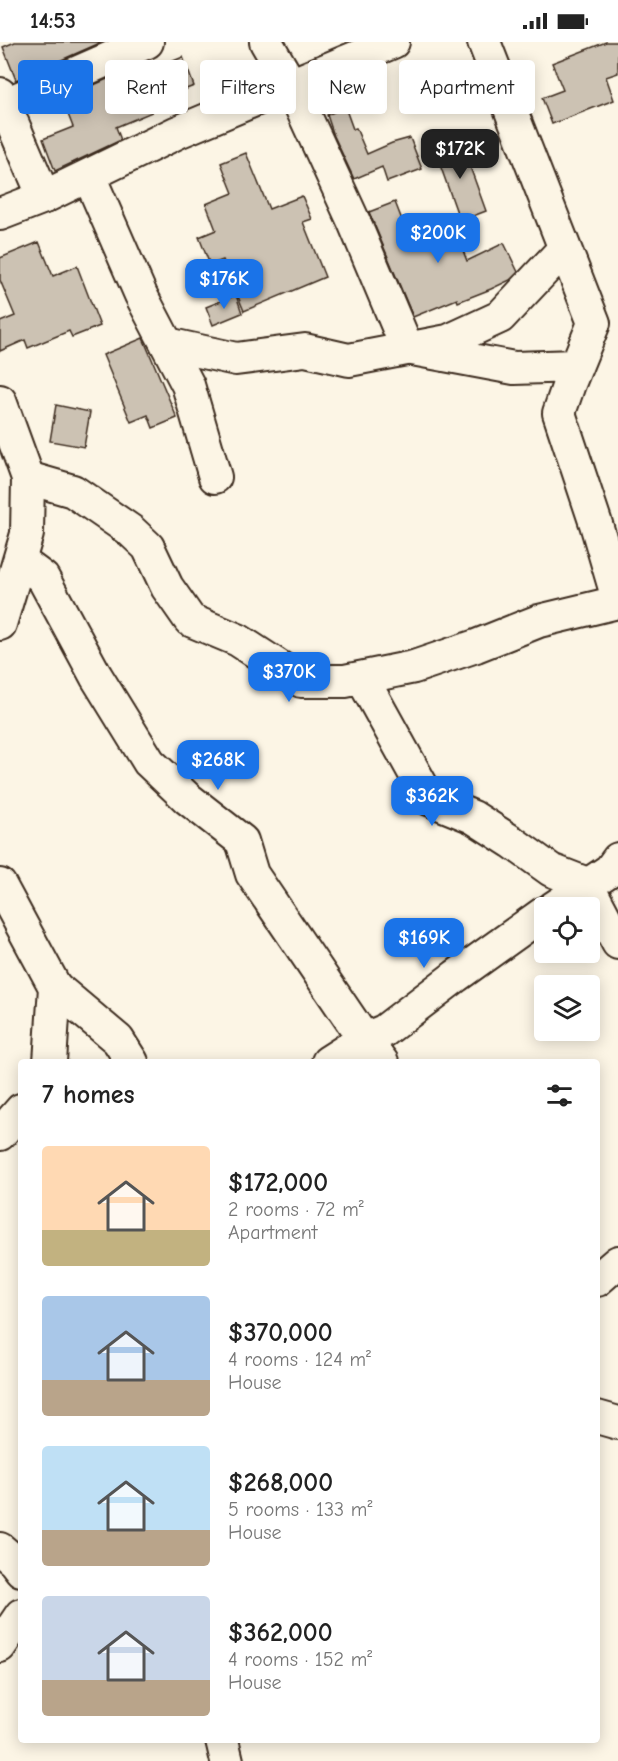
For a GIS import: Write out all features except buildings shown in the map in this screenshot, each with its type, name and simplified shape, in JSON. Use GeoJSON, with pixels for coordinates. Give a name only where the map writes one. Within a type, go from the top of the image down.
{"type":"FeatureCollection","features":[{"type":"Feature","properties":{"kind":"street"},"geometry":{"type":"LineString","coordinates":[[44,197],[3,99],[147,42]]}},
{"type":"Feature","properties":{"kind":"street"},"geometry":{"type":"LineString","coordinates":[[266,42],[276,60]]}},
{"type":"Feature","properties":{"kind":"street"},"geometry":{"type":"LineString","coordinates":[[296,83],[393,42]]}},
{"type":"Feature","properties":{"kind":"street"},"geometry":{"type":"LineString","coordinates":[[28,478],[73,491],[140,539],[148,547],[167,586],[190,620],[238,640],[302,681],[345,681],[414,667],[476,646],[538,621],[618,601],[607,520],[559,413],[576,366],[606,327],[564,249],[484,42]]}},
{"type":"Feature","properties":{"kind":"street"},"geometry":{"type":"LineString","coordinates":[[296,96],[354,222],[407,348]]}},
{"type":"Feature","properties":{"kind":"street"},"geometry":{"type":"LineString","coordinates":[[0,214],[44,197],[178,132],[221,114]]}},
{"type":"Feature","properties":{"kind":"street"},"geometry":{"type":"LineString","coordinates":[[89,176],[141,295],[188,385],[216,477]]}},
{"type":"Feature","properties":{"kind":"street"},"geometry":{"type":"LineString","coordinates":[[167,344],[236,359],[305,350],[349,360],[448,341],[500,317],[564,249]]}},
{"type":"Feature","properties":{"kind":"street"},"geometry":{"type":"LineString","coordinates":[[407,348],[514,368],[576,366]]}},
{"type":"Feature","properties":{"kind":"street"},"geometry":{"type":"LineString","coordinates":[[0,401],[28,478],[27,534],[0,624]]}},
{"type":"Feature","properties":{"kind":"street"},"geometry":{"type":"LineString","coordinates":[[20,561],[43,578],[96,676],[149,762],[187,798],[242,841],[252,874],[373,1050]]}},
{"type":"Feature","properties":{"kind":"street"},"geometry":{"type":"LineString","coordinates":[[362,678],[429,799],[473,817],[551,870],[587,884],[618,943]]}},
{"type":"Feature","properties":{"kind":"street"},"geometry":{"type":"LineString","coordinates":[[569,897],[609,870],[618,859]]}},
{"type":"Feature","properties":{"kind":"street"},"geometry":{"type":"LineString","coordinates":[[0,885],[55,987],[117,1040],[130,1059]]}},
{"type":"Feature","properties":{"kind":"street"},"geometry":{"type":"LineString","coordinates":[[339,1059],[373,1050],[384,1031],[534,920]]}},
{"type":"Feature","properties":{"kind":"street"},"geometry":{"type":"LineString","coordinates":[[50,1059],[55,987]]}},
{"type":"Feature","properties":{"kind":"street"},"geometry":{"type":"LineString","coordinates":[[0,1134],[18,1113]]}},
{"type":"Feature","properties":{"kind":"street"},"geometry":{"type":"LineString","coordinates":[[600,1419],[618,1423]]}},
{"type":"Feature","properties":{"kind":"street"},"geometry":{"type":"LineString","coordinates":[[0,1549],[18,1566]]}},
{"type":"Feature","properties":{"kind":"street"},"geometry":{"type":"LineString","coordinates":[[0,1646],[18,1620]]}},
{"type":"Feature","properties":{"kind":"street"},"geometry":{"type":"LineString","coordinates":[[223,1743],[227,1761]]}}]}
